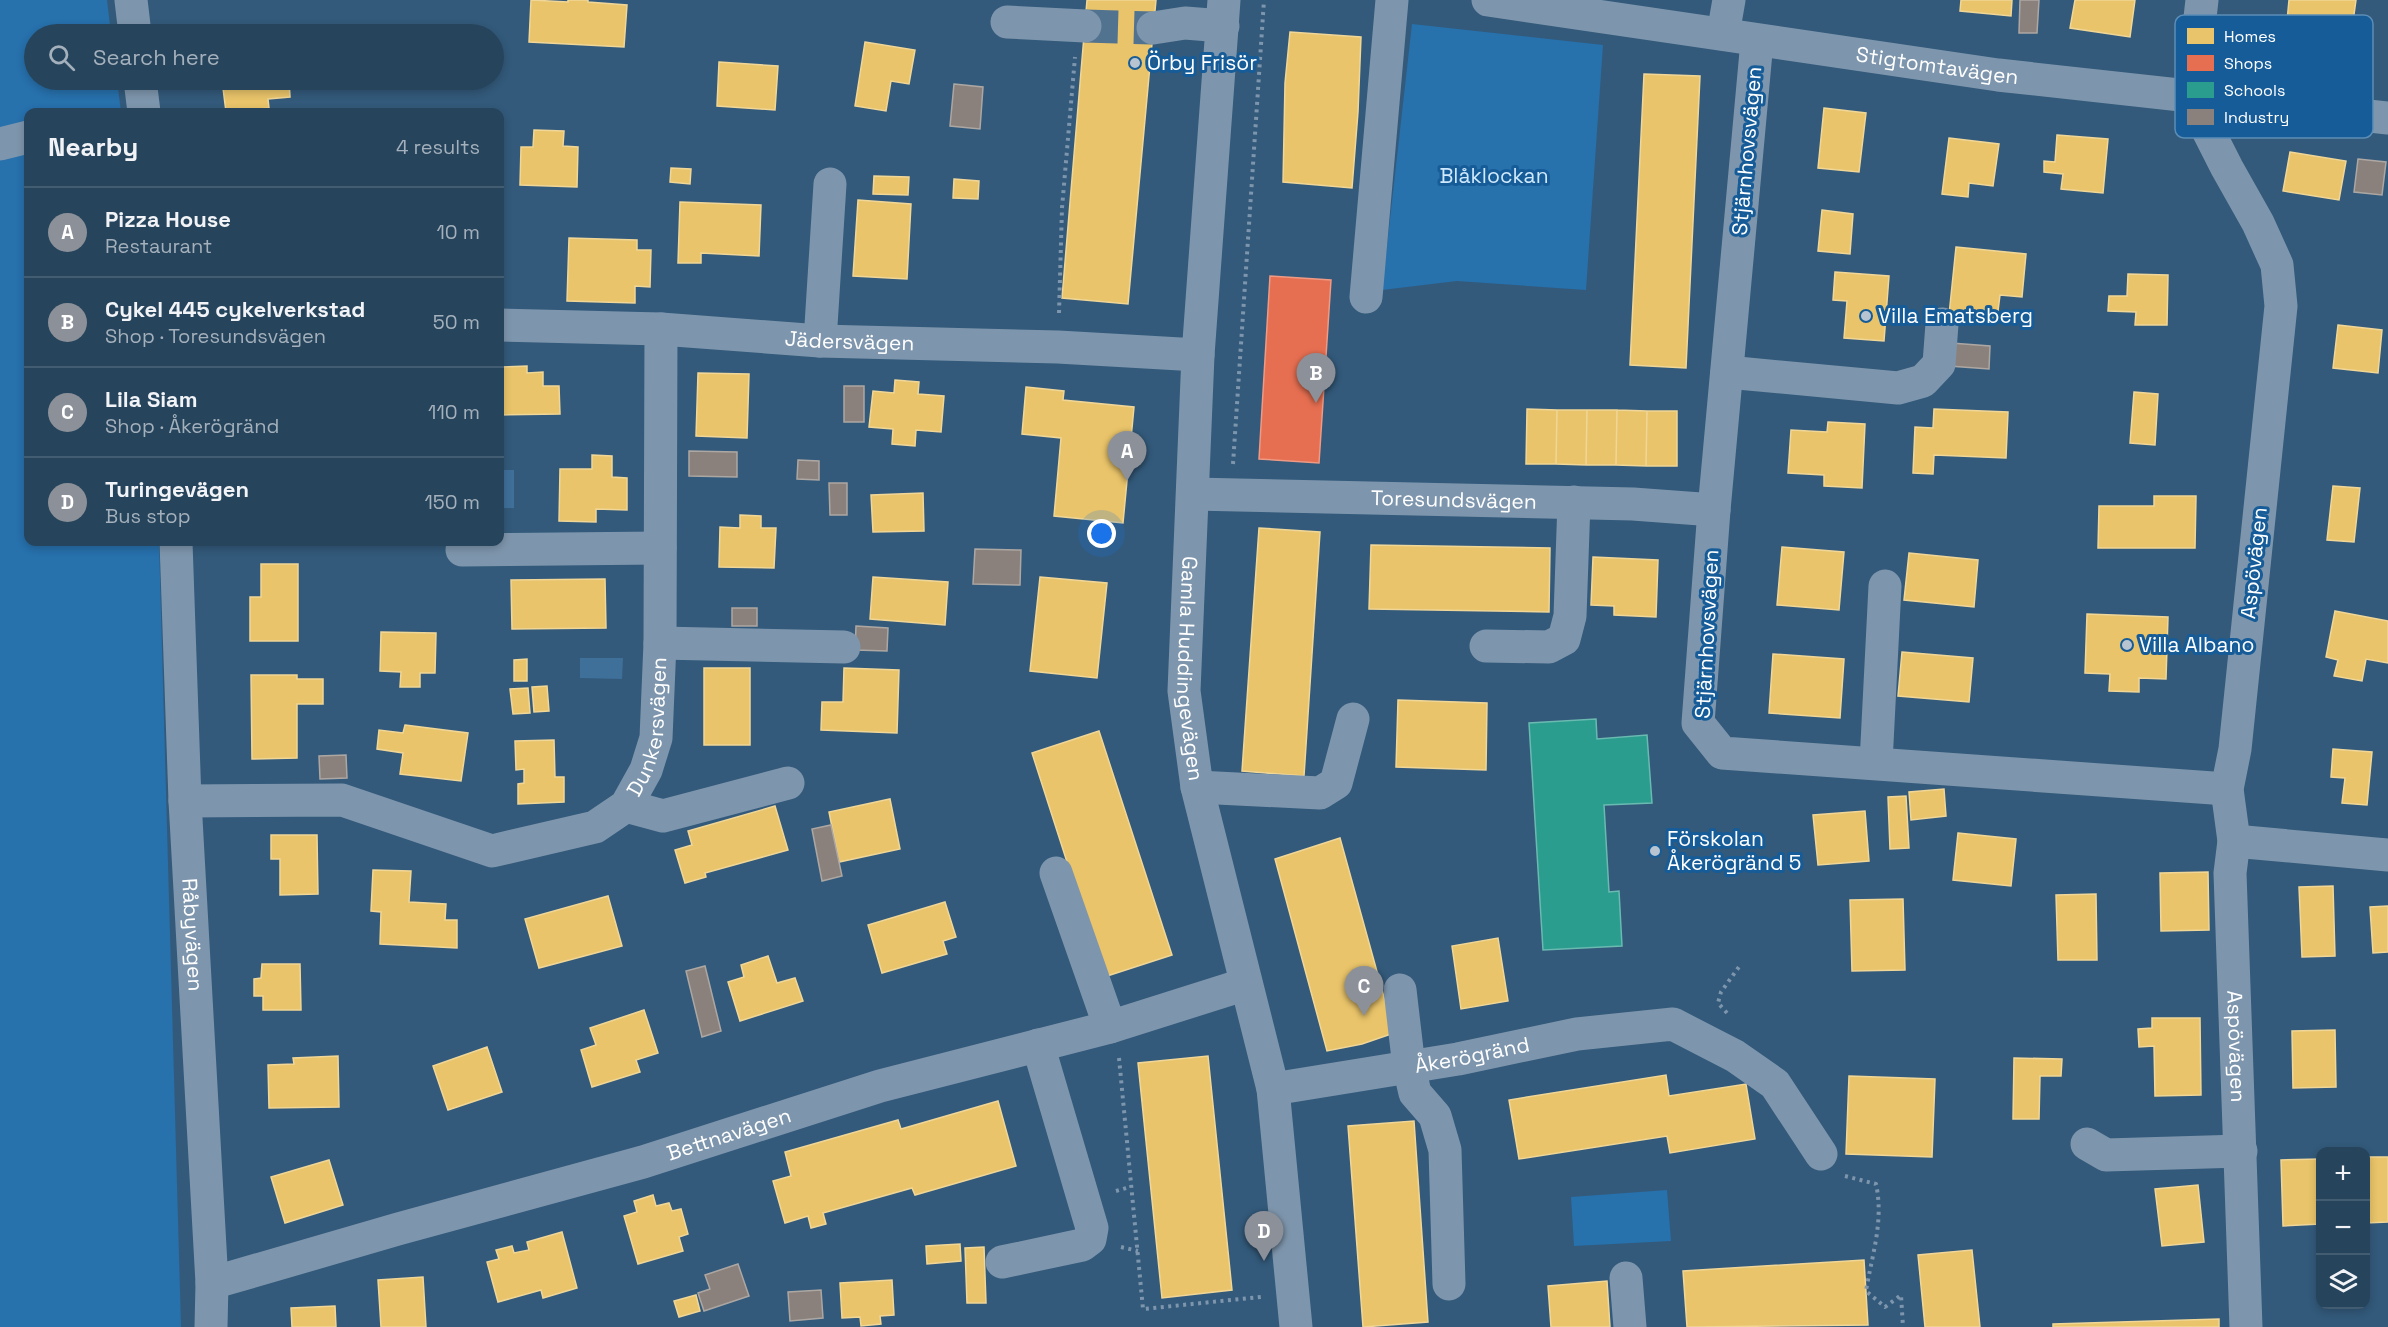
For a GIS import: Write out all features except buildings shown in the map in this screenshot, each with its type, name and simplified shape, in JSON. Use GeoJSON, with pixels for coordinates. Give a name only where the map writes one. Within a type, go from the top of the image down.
{"type":"FeatureCollection","features":[{"type":"Feature","properties":{"kind":"street"},"geometry":{"type":"LineString","coordinates":[[131,0],[134,24]]}},
{"type":"Feature","properties":{"kind":"street"},"geometry":{"type":"LineString","coordinates":[[1366,297],[1392,0]]}},
{"type":"Feature","properties":{"kind":"street","name":"Stigtomtavägen"},"geometry":{"type":"LineString","coordinates":[[1488,0],[1998,75],[2175,95]]}},
{"type":"Feature","properties":{"kind":"street"},"geometry":{"type":"LineString","coordinates":[[1723,34],[1729,0]]}},
{"type":"Feature","properties":{"kind":"street"},"geometry":{"type":"LineString","coordinates":[[2200,15],[2202,0]]}},
{"type":"Feature","properties":{"kind":"street"},"geometry":{"type":"LineString","coordinates":[[1154,28],[1223,13]]}},
{"type":"Feature","properties":{"kind":"street","name":"Gamla Huddingevägen"},"geometry":{"type":"LineString","coordinates":[[1223,13],[1198,355],[1184,691],[1197,787],[1273,1089],[1296,1327]]}},
{"type":"Feature","properties":{"kind":"street"},"geometry":{"type":"LineString","coordinates":[[1007,22],[1082,26]]}},
{"type":"Feature","properties":{"kind":"street","name":"Stjärnhovsvägen"},"geometry":{"type":"LineString","coordinates":[[1757,41],[1714,510],[1698,723],[1722,753],[2227,789]]}},
{"type":"Feature","properties":{"kind":"street"},"geometry":{"type":"LineString","coordinates":[[141,90],[144,108]]}},
{"type":"Feature","properties":{"kind":"street","name":"Stigtomtavägen"},"geometry":{"type":"LineString","coordinates":[[2373,116],[2388,118]]}},
{"type":"Feature","properties":{"kind":"street"},"geometry":{"type":"LineString","coordinates":[[0,144],[24,138]]}},
{"type":"Feature","properties":{"kind":"street","name":"Aspövägen"},"geometry":{"type":"LineString","coordinates":[[2212,138],[2258,223],[2277,265],[2282,306],[2235,749],[2227,789],[2234,841],[2230,873],[2246,1327]]}},
{"type":"Feature","properties":{"kind":"street"},"geometry":{"type":"LineString","coordinates":[[820,341],[830,184]]}},
{"type":"Feature","properties":{"kind":"street"},"geometry":{"type":"LineString","coordinates":[[1727,372],[1898,388],[1923,381],[1939,364],[1942,324]]}},
{"type":"Feature","properties":{"kind":"street","name":"Jädersvägen"},"geometry":{"type":"LineString","coordinates":[[504,325],[661,329],[820,341],[1058,347],[1198,355]]}},
{"type":"Feature","properties":{"kind":"street","name":"Dunkersvägen"},"geometry":{"type":"LineString","coordinates":[[185,801],[342,800],[492,851],[595,827],[626,806],[646,770],[656,738],[660,643],[661,329]]}},
{"type":"Feature","properties":{"kind":"street","name":"Toresundsvägen"},"geometry":{"type":"LineString","coordinates":[[1193,494],[1574,502],[1714,510]]}},
{"type":"Feature","properties":{"kind":"street"},"geometry":{"type":"LineString","coordinates":[[1486,646],[1549,647],[1564,639],[1570,616],[1574,502]]}},
{"type":"Feature","properties":{"kind":"street","name":"Råbyvägen"},"geometry":{"type":"LineString","coordinates":[[176,546],[185,801],[212,1283],[211,1327]]}},
{"type":"Feature","properties":{"kind":"street"},"geometry":{"type":"LineString","coordinates":[[462,550],[660,548]]}},
{"type":"Feature","properties":{"kind":"street"},"geometry":{"type":"LineString","coordinates":[[1876,763],[1885,586]]}},
{"type":"Feature","properties":{"kind":"street"},"geometry":{"type":"LineString","coordinates":[[660,643],[844,647]]}},
{"type":"Feature","properties":{"kind":"street"},"geometry":{"type":"LineString","coordinates":[[1197,787],[1320,793],[1335,783],[1353,719]]}},
{"type":"Feature","properties":{"kind":"street"},"geometry":{"type":"LineString","coordinates":[[626,806],[663,816],[788,783]]}},
{"type":"Feature","properties":{"kind":"street"},"geometry":{"type":"LineString","coordinates":[[2234,841],[2388,855]]}},
{"type":"Feature","properties":{"kind":"street"},"geometry":{"type":"LineString","coordinates":[[1056,873],[1113,1026]]}},
{"type":"Feature","properties":{"kind":"street","name":"Bettnavägen"},"geometry":{"type":"LineString","coordinates":[[212,1283],[398,1228],[642,1162],[880,1086],[1113,1026],[1246,984]]}},
{"type":"Feature","properties":{"kind":"street"},"geometry":{"type":"LineString","coordinates":[[1400,990],[1409,1067],[1415,1093],[1435,1116],[1445,1150],[1449,1284]]}},
{"type":"Feature","properties":{"kind":"street","name":"Åkerögränd"},"geometry":{"type":"LineString","coordinates":[[1273,1089],[1458,1059],[1577,1034],[1673,1024],[1735,1056],[1775,1084],[1821,1154]]}},
{"type":"Feature","properties":{"kind":"street"},"geometry":{"type":"LineString","coordinates":[[1002,1262],[1082,1245],[1090,1239],[1092,1228],[1038,1045]]}},
{"type":"Feature","properties":{"kind":"street"},"geometry":{"type":"LineString","coordinates":[[2087,1144],[2106,1155],[2241,1151]]}},
{"type":"Feature","properties":{"kind":"street"},"geometry":{"type":"LineString","coordinates":[[1626,1278],[1630,1327]]}},
{"type":"Feature","properties":{"kind":"path"},"geometry":{"type":"LineString","coordinates":[[1231,494],[1264,0]]}},
{"type":"Feature","properties":{"kind":"path"},"geometry":{"type":"LineString","coordinates":[[1058,347],[1062,208],[1082,26]]}},
{"type":"Feature","properties":{"kind":"path"},"geometry":{"type":"LineString","coordinates":[[1721,992],[1741,964]]}},
{"type":"Feature","properties":{"kind":"path"},"geometry":{"type":"LineString","coordinates":[[1113,1026],[1143,1309],[1294,1294]]}},
{"type":"Feature","properties":{"kind":"path"},"geometry":{"type":"LineString","coordinates":[[1876,1184],[1880,1203],[1878,1232],[1866,1291],[1885,1307],[1901,1295],[1903,1327]]}},
{"type":"Feature","properties":{"kind":"green space"},"geometry":{"type":"Polygon","coordinates":[[[0,0],[107,0],[110,24],[24,24],[24,90],[118,90],[120,108],[24,108],[24,546],[159,546],[181,1327],[0,1327],[0,0]]]}},
{"type":"Feature","properties":{"kind":"green space","name":"Blåklockan"},"geometry":{"type":"Polygon","coordinates":[[[1412,24],[1603,45],[1586,290],[1457,281],[1382,290],[1412,24]]]}},
{"type":"Feature","properties":{"kind":"green space"},"geometry":{"type":"Polygon","coordinates":[[[1667,1190],[1671,1241],[1574,1246],[1571,1197],[1667,1190]]]}},
{"type":"Feature","properties":{"kind":"shaded area"},"geometry":{"type":"Polygon","coordinates":[[[504,470],[514,470],[514,508],[504,508],[504,470]]]}},
{"type":"Feature","properties":{"kind":"shaded area"},"geometry":{"type":"Polygon","coordinates":[[[580,658],[623,658],[622,679],[580,678],[580,658]]]}},
{"type":"Feature","properties":{"kind":"tunnel"},"geometry":{"type":"LineString","coordinates":[[1085,26],[1153,28]]}},
{"type":"Feature","properties":{"kind":"place","name":"Örby Frisör"},"geometry":{"type":"Point","coordinates":[1135,63]}},
{"type":"Feature","properties":{"kind":"place","name":"Villa Ematsberg"},"geometry":{"type":"Point","coordinates":[1866,316]}},
{"type":"Feature","properties":{"kind":"place","name":"Cykel 445 cykelverkstad"},"geometry":{"type":"Point","coordinates":[1316,403]}},
{"type":"Feature","properties":{"kind":"place","name":"Pizza House"},"geometry":{"type":"Point","coordinates":[1127,481]}},
{"type":"Feature","properties":{"kind":"place","name":"Villa Albano"},"geometry":{"type":"Point","coordinates":[2127,645]}},
{"type":"Feature","properties":{"kind":"place","name":"Förskolan Åkerögränd 5"},"geometry":{"type":"Point","coordinates":[1655,851]}},
{"type":"Feature","properties":{"kind":"place","name":"Lila Siam"},"geometry":{"type":"Point","coordinates":[1364,1016]}},
{"type":"Feature","properties":{"kind":"place","name":"Turingevägen"},"geometry":{"type":"Point","coordinates":[1264,1261]}}]}
